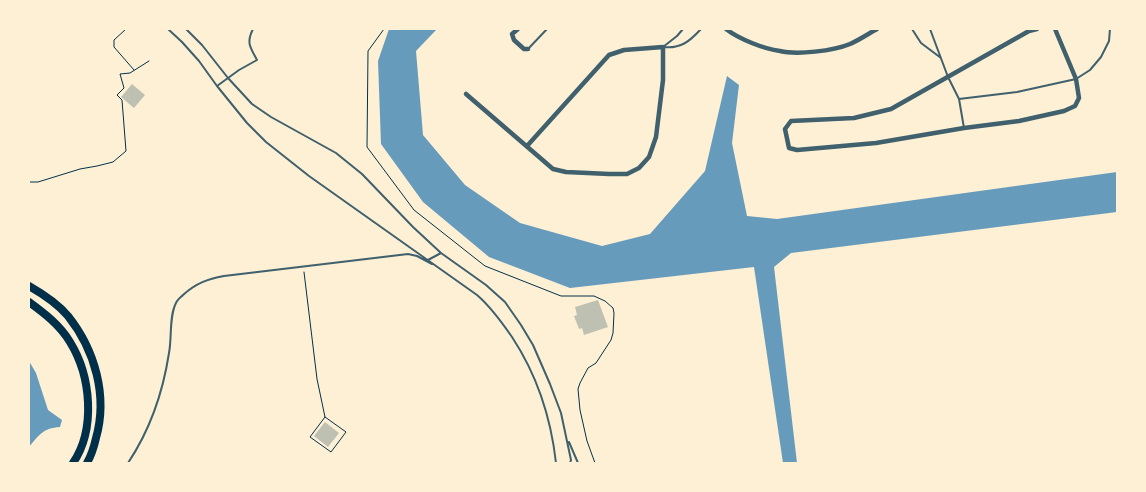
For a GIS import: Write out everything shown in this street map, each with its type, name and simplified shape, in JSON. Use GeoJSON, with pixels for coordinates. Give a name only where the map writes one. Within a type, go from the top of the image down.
{"type":"FeatureCollection","features":[{"type":"Feature","properties":{"kind":"highway"},"geometry":{"type":"LineString","coordinates":[[29,286],[58,306],[67,316],[87,346],[94,363],[101,403],[100,425],[87,463]]}},
{"type":"Feature","properties":{"kind":"highway"},"geometry":{"type":"LineString","coordinates":[[29,302],[54,322],[70,341],[82,366],[87,386],[86,433],[78,457],[73,463]]}},
{"type":"Feature","properties":{"kind":"street"},"geometry":{"type":"LineString","coordinates":[[518,29],[512,34],[514,40],[524,49],[528,49]]}},
{"type":"Feature","properties":{"kind":"street"},"geometry":{"type":"LineString","coordinates":[[726,29],[732,34],[780,52],[804,52],[827,51],[850,44],[877,29]]}},
{"type":"Feature","properties":{"kind":"street"},"geometry":{"type":"LineString","coordinates":[[1037,29],[1029,31],[891,109],[854,118],[791,121],[785,129],[788,148],[797,150],[876,143],[1019,121],[1064,111],[1075,106],[1078,98],[1076,79],[1055,29]]}},
{"type":"Feature","properties":{"kind":"street"},"geometry":{"type":"LineString","coordinates":[[466,94],[553,169],[566,172],[627,174],[639,168],[649,157],[656,137],[663,80],[663,47],[624,50],[609,56],[527,146]]}},
{"type":"Feature","properties":{"kind":"lane"},"geometry":{"type":"LineString","coordinates":[[168,29],[199,61],[247,123],[266,142],[309,176],[477,295],[497,315],[524,355],[542,399],[552,434],[556,463]]}},
{"type":"Feature","properties":{"kind":"lane"},"geometry":{"type":"LineString","coordinates":[[186,29],[252,104],[271,117],[336,153],[362,174],[442,254],[497,294],[505,302],[533,345],[550,384],[561,413],[571,463]]}},
{"type":"Feature","properties":{"kind":"lane"},"geometry":{"type":"LineString","coordinates":[[217,86],[257,60],[249,45],[253,29]]}},
{"type":"Feature","properties":{"kind":"lane"},"geometry":{"type":"LineString","coordinates":[[528,49],[547,29]]}},
{"type":"Feature","properties":{"kind":"lane"},"geometry":{"type":"LineString","coordinates":[[663,47],[684,29]]}},
{"type":"Feature","properties":{"kind":"lane"},"geometry":{"type":"LineString","coordinates":[[663,47],[672,48],[682,45],[691,40],[701,29]]}},
{"type":"Feature","properties":{"kind":"lane"},"geometry":{"type":"LineString","coordinates":[[912,29],[921,43],[941,58]]}},
{"type":"Feature","properties":{"kind":"lane"},"geometry":{"type":"LineString","coordinates":[[930,29],[948,77],[959,99],[964,128]]}},
{"type":"Feature","properties":{"kind":"lane"},"geometry":{"type":"LineString","coordinates":[[959,99],[1017,92],[1076,79],[1090,70],[1101,57],[1109,41],[1110,29]]}},
{"type":"Feature","properties":{"kind":"lane"},"geometry":{"type":"LineString","coordinates":[[128,463],[145,435],[161,392],[167,369],[176,302],[196,284],[224,276],[408,254],[417,256],[439,268]]}},
{"type":"Feature","properties":{"kind":"lane"},"geometry":{"type":"LineString","coordinates":[[428,260],[442,254]]}},
{"type":"Feature","properties":{"kind":"lane"},"geometry":{"type":"LineString","coordinates":[[567,438],[578,463]]}},
{"type":"Feature","properties":{"kind":"path"},"geometry":{"type":"LineString","coordinates":[[126,29],[114,40],[114,47],[134,70]]}},
{"type":"Feature","properties":{"kind":"path"},"geometry":{"type":"LineString","coordinates":[[384,29],[368,51],[368,147],[414,210],[485,266],[561,296],[594,296],[605,300],[613,308],[614,333],[611,340],[596,363],[588,368],[578,389],[586,441],[595,463]]}},
{"type":"Feature","properties":{"kind":"path"},"geometry":{"type":"LineString","coordinates":[[29,182],[38,182],[80,169],[113,162],[126,152],[122,100],[117,95],[124,88],[120,74],[130,73],[149,61]]}},
{"type":"Feature","properties":{"kind":"path"},"geometry":{"type":"LineString","coordinates":[[303,266],[317,379],[325,417],[346,432],[331,452],[310,436],[325,417]]}},
{"type":"Feature","properties":{"kind":"water"},"geometry":{"type":"Polygon","coordinates":[[[389,29],[437,29],[416,51],[423,135],[465,185],[520,223],[602,246],[650,234],[705,171],[727,76],[739,85],[732,143],[747,216],[777,219],[1117,172],[1117,212],[791,253],[774,267],[797,463],[783,463],[754,267],[570,288],[489,257],[423,202],[381,144],[378,61],[389,29]]]}},
{"type":"Feature","properties":{"kind":"water"},"geometry":{"type":"Polygon","coordinates":[[[29,361],[36,373],[48,410],[62,420],[60,427],[45,431],[29,447],[29,361]]]}},
{"type":"Feature","properties":{"kind":"building"},"geometry":{"type":"Polygon","coordinates":[[[132,84],[145,95],[134,108],[121,97],[132,84]]]}},
{"type":"Feature","properties":{"kind":"building"},"geometry":{"type":"Polygon","coordinates":[[[598,300],[608,327],[584,335],[582,328],[579,329],[574,316],[577,315],[575,307],[598,300]]]}},
{"type":"Feature","properties":{"kind":"building"},"geometry":{"type":"Polygon","coordinates":[[[325,422],[339,433],[328,447],[314,436],[325,422]]]}}]}
